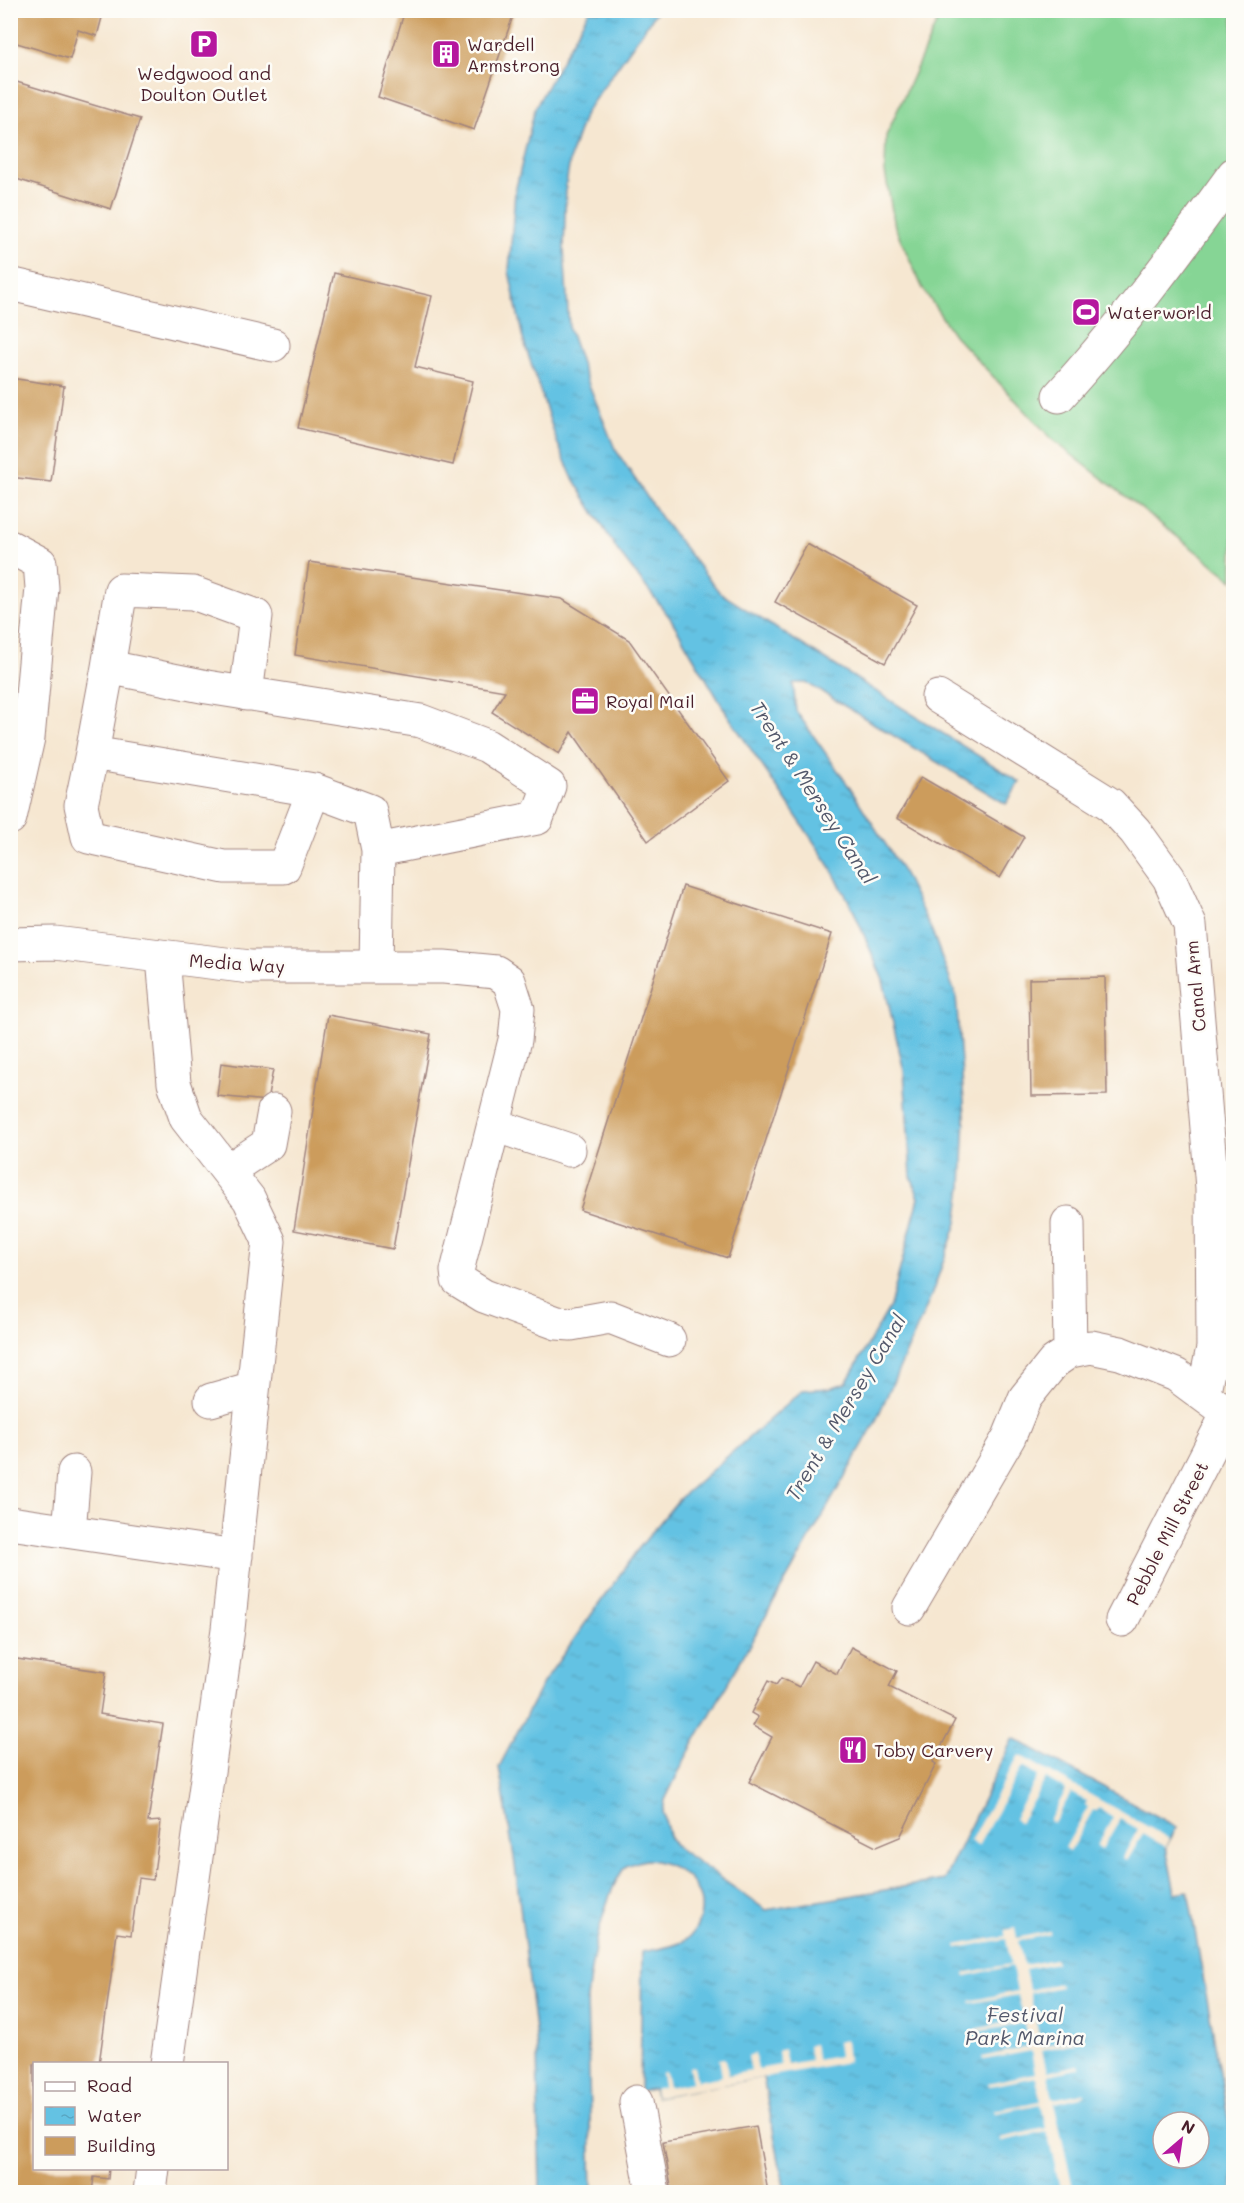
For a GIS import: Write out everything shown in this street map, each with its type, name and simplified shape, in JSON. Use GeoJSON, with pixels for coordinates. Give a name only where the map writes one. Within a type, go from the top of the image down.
{"type":"FeatureCollection","features":[{"type":"Feature","properties":{"kind":"street"},"geometry":{"type":"LineString","coordinates":[[1059,396],[1110,340],[1233,174]]}},
{"type":"Feature","properties":{"kind":"street"},"geometry":{"type":"LineString","coordinates":[[10,284],[273,345]]}},
{"type":"Feature","properties":{"kind":"street"},"geometry":{"type":"LineString","coordinates":[[10,547],[39,563],[42,588],[28,738],[12,804]]}},
{"type":"Feature","properties":{"kind":"street"},"geometry":{"type":"LineString","coordinates":[[246,694],[256,616],[193,593],[121,590],[81,805],[88,837],[224,867],[284,867],[315,790]]}},
{"type":"Feature","properties":{"kind":"street"},"geometry":{"type":"LineString","coordinates":[[108,667],[246,694],[421,721],[487,746],[549,786],[537,818],[378,850]]}},
{"type":"Feature","properties":{"kind":"street","name":"Canal Arm"},"geometry":{"type":"LineString","coordinates":[[938,697],[1110,804],[1135,831],[1169,878],[1190,925],[1212,1188],[1213,1348],[1222,1409]]}},
{"type":"Feature","properties":{"kind":"street"},"geometry":{"type":"LineString","coordinates":[[92,753],[315,790],[370,811],[378,850],[376,967]]}},
{"type":"Feature","properties":{"kind":"street","name":"Media Way"},"geometry":{"type":"LineString","coordinates":[[10,944],[55,943],[249,967],[465,968],[496,972],[509,981],[518,1009],[515,1040],[457,1271],[458,1280],[484,1296],[557,1323],[571,1324],[610,1317],[669,1340]]}},
{"type":"Feature","properties":{"kind":"street"},"geometry":{"type":"LineString","coordinates":[[163,958],[174,1083],[186,1118],[249,1199],[269,1241],[236,1556],[167,2062]]}},
{"type":"Feature","properties":{"kind":"street"},"geometry":{"type":"LineString","coordinates":[[228,1171],[268,1144],[274,1111]]}},
{"type":"Feature","properties":{"kind":"street"},"geometry":{"type":"LineString","coordinates":[[494,1125],[569,1150]]}},
{"type":"Feature","properties":{"kind":"street"},"geometry":{"type":"LineString","coordinates":[[1068,1223],[1070,1351]]}},
{"type":"Feature","properties":{"kind":"street"},"geometry":{"type":"LineString","coordinates":[[909,1608],[1010,1437],[1025,1398],[1054,1362],[1070,1351],[1091,1347],[1120,1353],[1176,1375],[1222,1409]]}},
{"type":"Feature","properties":{"kind":"street"},"geometry":{"type":"LineString","coordinates":[[211,1400],[253,1388]]}},
{"type":"Feature","properties":{"kind":"street","name":"Pebble Mill Street"},"geometry":{"type":"LineString","coordinates":[[1122,1620],[1222,1409]]}},
{"type":"Feature","properties":{"kind":"street"},"geometry":{"type":"LineString","coordinates":[[69,1531],[74,1472]]}},
{"type":"Feature","properties":{"kind":"street"},"geometry":{"type":"LineString","coordinates":[[10,1523],[236,1556]]}},
{"type":"Feature","properties":{"kind":"street"},"geometry":{"type":"LineString","coordinates":[[636,2103],[652,2193]]}},
{"type":"Feature","properties":{"kind":"street"},"geometry":{"type":"LineString","coordinates":[[150,2193],[153,2170]]}},
{"type":"Feature","properties":{"kind":"green space","name":"Waterworld"},"geometry":{"type":"Polygon","coordinates":[[[942,11],[1233,11],[1233,580],[1054,441],[954,335],[923,289],[895,227],[885,172],[886,136],[942,11]]]}},
{"type":"Feature","properties":{"kind":"water"},"geometry":{"type":"Polygon","coordinates":[[[589,11],[657,11],[585,113],[571,154],[566,185],[564,249],[569,328],[615,449],[661,518],[720,593],[1020,782],[1006,804],[807,683],[793,683],[796,711],[848,785],[902,870],[932,931],[956,996],[965,1115],[962,1187],[957,1223],[930,1299],[875,1423],[685,1759],[665,1800],[663,1812],[669,1836],[675,1846],[766,1910],[944,1880],[1013,1738],[1177,1827],[1166,1847],[1175,1893],[1188,1891],[1233,2146],[1233,2192],[785,2192],[763,2077],[656,2097],[654,2089],[640,2091],[642,1952],[685,1941],[696,1928],[701,1914],[701,1902],[691,1881],[672,1867],[661,1862],[646,1860],[626,1866],[618,1878],[599,1929],[592,1967],[587,1999],[592,2192],[540,2192],[537,2047],[514,1857],[499,1767],[543,1683],[635,1553],[679,1499],[803,1390],[829,1388],[846,1383],[890,1306],[919,1198],[911,1176],[904,1071],[883,980],[853,909],[828,863],[727,714],[671,619],[618,551],[572,477],[557,442],[523,339],[509,271],[515,192],[535,108],[589,11]]]}},
{"type":"Feature","properties":{"kind":"pier"},"geometry":{"type":"Polygon","coordinates":[[[1019,1755],[1170,1839],[1166,1847],[1143,1834],[1127,1861],[1122,1859],[1138,1829],[1120,1819],[1102,1849],[1097,1846],[1113,1817],[1099,1808],[1096,1811],[1093,1810],[1070,1851],[1065,1848],[1088,1807],[1085,1805],[1087,1801],[1071,1793],[1054,1823],[1049,1821],[1066,1790],[1046,1778],[1020,1823],[1014,1819],[1038,1776],[1022,1767],[978,1846],[970,1841],[1019,1755]]]}},
{"type":"Feature","properties":{"kind":"pier"},"geometry":{"type":"Polygon","coordinates":[[[1015,1928],[1017,1938],[1050,1931],[1050,1934],[1018,1941],[1024,1965],[1055,1959],[1056,1963],[1025,1969],[1029,1990],[1060,1983],[1061,1987],[1030,1993],[1041,2046],[1074,2039],[1075,2043],[1042,2050],[1047,2072],[1079,2065],[1080,2068],[1048,2075],[1053,2099],[1083,2093],[1084,2096],[1054,2103],[1074,2192],[1061,2192],[1047,2132],[1001,2141],[1000,2138],[1046,2128],[1041,2104],[995,2113],[994,2110],[1041,2101],[1036,2077],[989,2086],[988,2083],[1035,2073],[1031,2051],[983,2060],[982,2057],[1029,2047],[1024,2023],[976,2032],[976,2029],[1023,2019],[1018,1995],[971,2003],[970,2001],[1017,1991],[1012,1966],[965,1976],[964,1973],[1011,1964],[1006,1939],[957,1948],[956,1945],[1005,1936],[1005,1930],[1015,1928]]]}},
{"type":"Feature","properties":{"kind":"pier"},"geometry":{"type":"Polygon","coordinates":[[[846,2040],[848,2062],[656,2097],[655,2089],[663,2087],[661,2073],[665,2072],[668,2087],[692,2082],[689,2067],[694,2066],[697,2081],[722,2076],[719,2059],[724,2058],[729,2075],[751,2071],[748,2056],[755,2053],[758,2069],[780,2065],[778,2051],[784,2049],[787,2064],[810,2060],[808,2045],[814,2044],[817,2060],[839,2056],[837,2042],[846,2040]]]}},
{"type":"Feature","properties":{"kind":"building"},"geometry":{"type":"Polygon","coordinates":[[[10,10],[104,10],[97,36],[78,30],[70,59],[10,41],[10,10]]]}},
{"type":"Feature","properties":{"kind":"building","name":"Wardell Armstrong"},"geometry":{"type":"Polygon","coordinates":[[[405,10],[515,10],[474,130],[378,97],[405,10]]]}},
{"type":"Feature","properties":{"kind":"building"},"geometry":{"type":"Polygon","coordinates":[[[10,80],[140,119],[111,209],[10,177],[10,80]]]}},
{"type":"Feature","properties":{"kind":"building"},"geometry":{"type":"Polygon","coordinates":[[[334,273],[432,296],[415,367],[473,381],[453,465],[298,428],[334,273]]]}},
{"type":"Feature","properties":{"kind":"building"},"geometry":{"type":"Polygon","coordinates":[[[10,378],[64,386],[51,482],[10,477],[10,378]]]}},
{"type":"Feature","properties":{"kind":"building"},"geometry":{"type":"Polygon","coordinates":[[[807,544],[917,605],[885,663],[775,602],[807,544]]]}},
{"type":"Feature","properties":{"kind":"building","name":"Royal Mail"},"geometry":{"type":"Polygon","coordinates":[[[309,562],[562,599],[629,640],[729,781],[648,841],[572,732],[559,754],[492,712],[505,691],[295,655],[309,562]]]}},
{"type":"Feature","properties":{"kind":"building"},"geometry":{"type":"Polygon","coordinates":[[[921,777],[1024,837],[1000,878],[897,818],[921,777]]]}},
{"type":"Feature","properties":{"kind":"building"},"geometry":{"type":"Polygon","coordinates":[[[683,886],[832,934],[728,1258],[580,1210],[683,886]]]}},
{"type":"Feature","properties":{"kind":"building"},"geometry":{"type":"Polygon","coordinates":[[[1105,977],[1107,1095],[1031,1096],[1029,979],[1105,977]]]}},
{"type":"Feature","properties":{"kind":"building"},"geometry":{"type":"Polygon","coordinates":[[[328,1015],[431,1034],[393,1249],[294,1230],[328,1015]]]}},
{"type":"Feature","properties":{"kind":"building"},"geometry":{"type":"Polygon","coordinates":[[[221,1063],[273,1070],[267,1101],[217,1096],[221,1063]]]}},
{"type":"Feature","properties":{"kind":"building","name":"Toby Carvery"},"geometry":{"type":"Polygon","coordinates":[[[851,1647],[897,1671],[889,1687],[955,1720],[933,1762],[936,1764],[900,1837],[876,1847],[749,1782],[772,1737],[753,1726],[758,1717],[751,1713],[768,1681],[776,1685],[781,1678],[799,1687],[813,1661],[837,1674],[851,1647]]]}},
{"type":"Feature","properties":{"kind":"building"},"geometry":{"type":"Polygon","coordinates":[[[10,1658],[106,1672],[100,1714],[163,1724],[148,1822],[161,1821],[153,1880],[139,1878],[131,1935],[117,1933],[99,2062],[33,2062],[33,2170],[109,2170],[108,2179],[94,2177],[92,2192],[10,2192],[10,1658]]]}},
{"type":"Feature","properties":{"kind":"building"},"geometry":{"type":"Polygon","coordinates":[[[756,2126],[768,2192],[672,2192],[663,2142],[756,2126]]]}},
{"type":"Feature","properties":{"kind":"place","name":"Wedgwood and Doulton Outlet"},"geometry":{"type":"Point","coordinates":[204,44]}},
{"type":"Feature","properties":{"kind":"place","name":"Wardell Armstrong"},"geometry":{"type":"Point","coordinates":[446,54]}},
{"type":"Feature","properties":{"kind":"place","name":"Waterworld"},"geometry":{"type":"Point","coordinates":[1086,312]}},
{"type":"Feature","properties":{"kind":"place","name":"Royal Mail"},"geometry":{"type":"Point","coordinates":[585,701]}},
{"type":"Feature","properties":{"kind":"place","name":"Toby Carvery"},"geometry":{"type":"Point","coordinates":[853,1750]}},
{"type":"Feature","properties":{"kind":"water label","name":"Trent & Mersey Canal"},"geometry":{"type":"Point","coordinates":[814,792]}},
{"type":"Feature","properties":{"kind":"water label","name":"Trent & Mersey Canal"},"geometry":{"type":"Point","coordinates":[845,1407]}},
{"type":"Feature","properties":{"kind":"water label","name":"Festival Park Marina"},"geometry":{"type":"Point","coordinates":[1025,2026]}}]}
